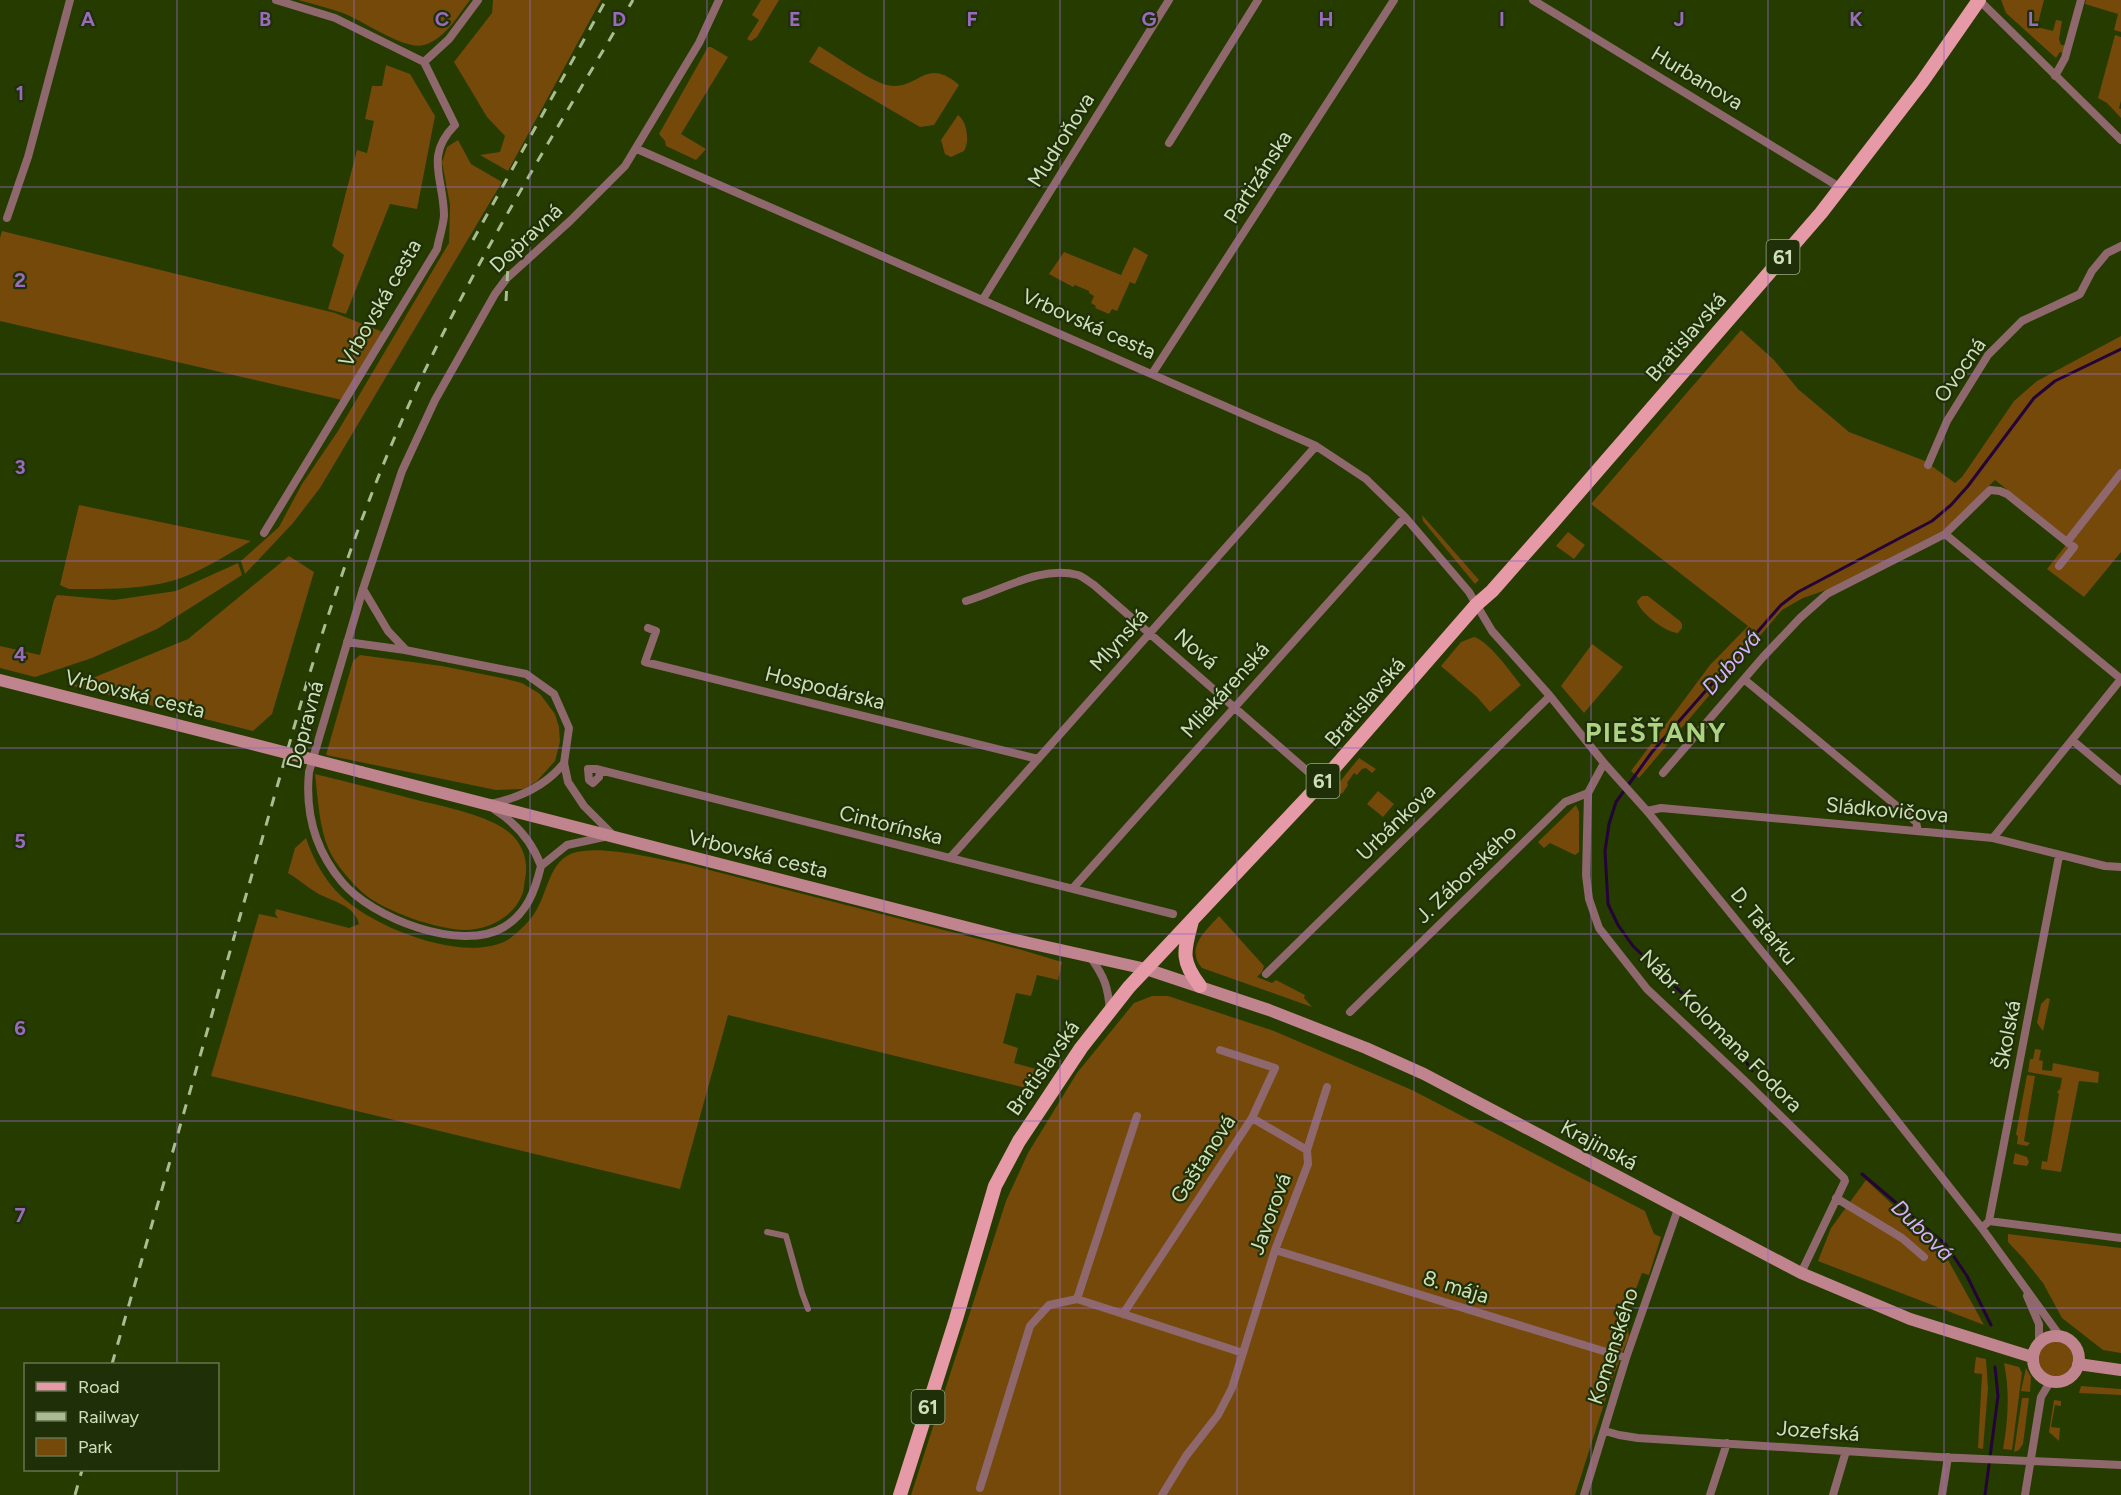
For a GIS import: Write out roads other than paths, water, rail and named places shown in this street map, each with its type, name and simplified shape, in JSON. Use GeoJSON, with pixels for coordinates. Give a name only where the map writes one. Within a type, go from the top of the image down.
{"type":"FeatureCollection","features":[{"type":"Feature","properties":{"kind":"main road","name":"Bratislavská"},"geometry":{"type":"LineString","coordinates":[[900,1495],[956,1319],[995,1186],[1019,1141],[1081,1048],[1129,987],[1321,783],[1476,605],[1492,591],[1841,189],[1915,91],[1979,0]]}},
{"type":"Feature","properties":{"kind":"main road","name":"Vrbovská cesta"},"geometry":{"type":"LineString","coordinates":[[3,680],[726,866],[1091,958],[1146,969]]}},
{"type":"Feature","properties":{"kind":"main road"},"geometry":{"type":"LineString","coordinates":[[1193,919],[1184,950],[1190,972],[1200,986]]}},
{"type":"Feature","properties":{"kind":"main road","name":"Krajinská"},"geometry":{"type":"LineString","coordinates":[[1146,969],[1306,1024],[1424,1074],[1801,1273],[1910,1319],[2032,1357]]}},
{"type":"Feature","properties":{"kind":"main road"},"geometry":{"type":"LineString","coordinates":[[2060,1336],[2071,1341],[2079,1356],[2074,1373],[2068,1379],[2050,1382],[2037,1372],[2032,1357],[2039,1342],[2049,1337],[2060,1336]]}},
{"type":"Feature","properties":{"kind":"main road"},"geometry":{"type":"LineString","coordinates":[[2078,1364],[2121,1370]]}},
{"type":"Feature","properties":{"kind":"street"},"geometry":{"type":"LineString","coordinates":[[7,218],[28,157],[70,0]]}},
{"type":"Feature","properties":{"kind":"street"},"geometry":{"type":"LineString","coordinates":[[276,0],[335,18],[424,62],[449,39],[478,0]]}},
{"type":"Feature","properties":{"kind":"street","name":"Dopravná"},"geometry":{"type":"LineString","coordinates":[[541,867],[533,893],[522,911],[503,928],[489,934],[471,936],[433,932],[398,921],[357,897],[342,882],[324,855],[312,828],[307,794],[309,772],[363,589],[402,471],[435,400],[495,294],[507,278],[611,182],[637,149],[699,43],[719,0]]}},
{"type":"Feature","properties":{"kind":"street","name":"Mudroňova"},"geometry":{"type":"LineString","coordinates":[[983,299],[1168,0]]}},
{"type":"Feature","properties":{"kind":"street"},"geometry":{"type":"LineString","coordinates":[[1170,143],[1258,0]]}},
{"type":"Feature","properties":{"kind":"street","name":"Partizánska"},"geometry":{"type":"LineString","coordinates":[[1152,374],[1394,0]]}},
{"type":"Feature","properties":{"kind":"street","name":"Hurbanova"},"geometry":{"type":"LineString","coordinates":[[1533,0],[1841,189]]}},
{"type":"Feature","properties":{"kind":"street"},"geometry":{"type":"LineString","coordinates":[[1979,0],[2121,140]]}},
{"type":"Feature","properties":{"kind":"street"},"geometry":{"type":"LineString","coordinates":[[2055,76],[2068,50],[2081,0]]}},
{"type":"Feature","properties":{"kind":"street","name":"Vrbovská cesta"},"geometry":{"type":"LineString","coordinates":[[264,533],[437,249],[444,216],[437,157],[444,136],[455,125],[424,62]]}},
{"type":"Feature","properties":{"kind":"street","name":"Vrbovská cesta"},"geometry":{"type":"LineString","coordinates":[[637,149],[1316,446],[1366,479],[1405,517],[1469,592],[1476,605]]}},
{"type":"Feature","properties":{"kind":"street","name":"Ovocná"},"geometry":{"type":"LineString","coordinates":[[1928,465],[1947,421],[1988,355],[2022,321],[2080,294],[2092,271],[2107,253],[2121,246]]}},
{"type":"Feature","properties":{"kind":"street","name":"Mlynská"},"geometry":{"type":"LineString","coordinates":[[950,858],[1316,446]]}},
{"type":"Feature","properties":{"kind":"street"},"geometry":{"type":"LineString","coordinates":[[2067,542],[2121,473]]}},
{"type":"Feature","properties":{"kind":"street"},"geometry":{"type":"LineString","coordinates":[[1663,773],[1763,657],[1800,618],[1827,594],[1945,534],[1990,490],[1995,489],[2007,494],[2073,547],[2059,566]]}},
{"type":"Feature","properties":{"kind":"street","name":"Mliekárenská"},"geometry":{"type":"LineString","coordinates":[[1073,888],[1405,517]]}},
{"type":"Feature","properties":{"kind":"street"},"geometry":{"type":"LineString","coordinates":[[1945,534],[2121,679],[1993,838]]}},
{"type":"Feature","properties":{"kind":"street","name":"Nová"},"geometry":{"type":"LineString","coordinates":[[966,601],[1020,581],[1048,575],[1079,575],[1150,633],[1321,783]]}},
{"type":"Feature","properties":{"kind":"street"},"geometry":{"type":"LineString","coordinates":[[363,589],[388,631],[405,650]]}},
{"type":"Feature","properties":{"kind":"street","name":"D. Tatarku"},"geometry":{"type":"LineString","coordinates":[[1476,605],[1492,631],[1647,811],[1799,997],[1981,1227],[2060,1336]]}},
{"type":"Feature","properties":{"kind":"street","name":"Hospodárska"},"geometry":{"type":"LineString","coordinates":[[648,628],[656,631],[645,662],[1038,759]]}},
{"type":"Feature","properties":{"kind":"street"},"geometry":{"type":"LineString","coordinates":[[347,642],[405,650],[526,674],[554,694],[569,728],[564,763],[571,787],[596,820],[613,836]]}},
{"type":"Feature","properties":{"kind":"street"},"geometry":{"type":"LineString","coordinates":[[1745,680],[1905,812],[1916,822],[1918,831]]}},
{"type":"Feature","properties":{"kind":"street","name":"Urbánkova"},"geometry":{"type":"LineString","coordinates":[[1266,974],[1550,696]]}},
{"type":"Feature","properties":{"kind":"street"},"geometry":{"type":"LineString","coordinates":[[2072,741],[2121,781]]}},
{"type":"Feature","properties":{"kind":"street"},"geometry":{"type":"LineString","coordinates":[[1588,793],[1604,762]]}},
{"type":"Feature","properties":{"kind":"street"},"geometry":{"type":"LineString","coordinates":[[487,804],[514,798],[532,790],[553,776],[564,763]]}},
{"type":"Feature","properties":{"kind":"street","name":"Cintorínska"},"geometry":{"type":"LineString","coordinates":[[600,771],[1173,914]]}},
{"type":"Feature","properties":{"kind":"street","name":"J. Záborského"},"geometry":{"type":"LineString","coordinates":[[1350,1012],[1565,802],[1588,793]]}},
{"type":"Feature","properties":{"kind":"street","name":"Nábr. Kolomana Fodora"},"geometry":{"type":"LineString","coordinates":[[1588,793],[1586,875],[1589,899],[1599,927],[1647,989],[1844,1178],[1801,1273]]}},
{"type":"Feature","properties":{"kind":"street"},"geometry":{"type":"LineString","coordinates":[[487,804],[510,819],[522,832],[533,846],[541,867],[567,845],[586,839],[613,836]]}},
{"type":"Feature","properties":{"kind":"street","name":"Sládkovičova"},"geometry":{"type":"LineString","coordinates":[[1647,811],[1661,808],[1993,838],[2105,866],[2121,867]]}},
{"type":"Feature","properties":{"kind":"street","name":"Školská"},"geometry":{"type":"LineString","coordinates":[[1989,1221],[2060,855]]}},
{"type":"Feature","properties":{"kind":"street"},"geometry":{"type":"LineString","coordinates":[[1091,958],[1108,988],[1110,1011]]}},
{"type":"Feature","properties":{"kind":"street","name":"Gaštanová"},"geometry":{"type":"LineString","coordinates":[[1123,1314],[1252,1118],[1275,1068],[1220,1050]]}},
{"type":"Feature","properties":{"kind":"street","name":"Javorová"},"geometry":{"type":"LineString","coordinates":[[1162,1495],[1186,1456],[1218,1415],[1232,1388],[1275,1250],[1308,1164],[1307,1149],[1327,1087]]}},
{"type":"Feature","properties":{"kind":"street"},"geometry":{"type":"LineString","coordinates":[[1077,1299],[1137,1116]]}},
{"type":"Feature","properties":{"kind":"street"},"geometry":{"type":"LineString","coordinates":[[1252,1118],[1307,1149]]}},
{"type":"Feature","properties":{"kind":"street"},"geometry":{"type":"LineString","coordinates":[[1836,1198],[1902,1238],[1924,1257]]}},
{"type":"Feature","properties":{"kind":"street","name":"Komenského"},"geometry":{"type":"LineString","coordinates":[[1584,1495],[1626,1358],[1678,1209]]}},
{"type":"Feature","properties":{"kind":"street"},"geometry":{"type":"LineString","coordinates":[[1981,1227],[1989,1221],[2121,1238]]}},
{"type":"Feature","properties":{"kind":"street"},"geometry":{"type":"LineString","coordinates":[[767,1232],[786,1236],[808,1309]]}},
{"type":"Feature","properties":{"kind":"street","name":"8. mája"},"geometry":{"type":"LineString","coordinates":[[1275,1250],[1626,1358]]}},
{"type":"Feature","properties":{"kind":"street","name":"D. Tatarku"},"geometry":{"type":"LineString","coordinates":[[2017,1277],[2039,1324],[2039,1342]]}},
{"type":"Feature","properties":{"kind":"street"},"geometry":{"type":"LineString","coordinates":[[980,1488],[1030,1326],[1049,1305],[1077,1299],[1243,1353]]}},
{"type":"Feature","properties":{"kind":"street"},"geometry":{"type":"LineString","coordinates":[[2025,1495],[2041,1397],[2050,1382]]}},
{"type":"Feature","properties":{"kind":"street","name":"Jozefská"},"geometry":{"type":"LineString","coordinates":[[1605,1431],[1638,1438],[2121,1465]]}},
{"type":"Feature","properties":{"kind":"street"},"geometry":{"type":"LineString","coordinates":[[1710,1495],[1726,1443]]}},
{"type":"Feature","properties":{"kind":"street"},"geometry":{"type":"LineString","coordinates":[[1833,1495],[1846,1451]]}},
{"type":"Feature","properties":{"kind":"street"},"geometry":{"type":"LineString","coordinates":[[1942,1495],[1948,1457]]}},
{"type":"Feature","properties":{"kind":"waterway","name":"Dubová"},"geometry":{"type":"LineString","coordinates":[[1752,1071],[1733,1042],[1633,946],[1618,925],[1608,904],[1605,851],[1609,824],[1616,802],[1652,752],[1781,605],[1798,592],[1932,521],[1968,486],[2034,398],[2055,381],[2121,349]]}},
{"type":"Feature","properties":{"kind":"waterway","name":"Dubová"},"geometry":{"type":"LineString","coordinates":[[1862,1174],[1946,1245],[1967,1276],[1991,1325]]}},
{"type":"Feature","properties":{"kind":"waterway","name":"Dubová"},"geometry":{"type":"LineString","coordinates":[[1985,1495],[1998,1396],[1995,1367]]}},
{"type":"Feature","properties":{"kind":"railway"},"geometry":{"type":"LineString","coordinates":[[473,240],[606,0]]}},
{"type":"Feature","properties":{"kind":"railway"},"geometry":{"type":"LineString","coordinates":[[112,1363],[307,682],[362,519],[411,399],[477,268],[633,0]]}},
{"type":"Feature","properties":{"kind":"railway"},"geometry":{"type":"LineString","coordinates":[[506,301],[508,266],[513,239]]}},
{"type":"Feature","properties":{"kind":"railway"},"geometry":{"type":"LineString","coordinates":[[75,1495],[82,1471]]}},
{"type":"Feature","properties":{"kind":"district","name":"PIEŠŤANY"},"geometry":{"type":"Point","coordinates":[1656,733]}}]}
